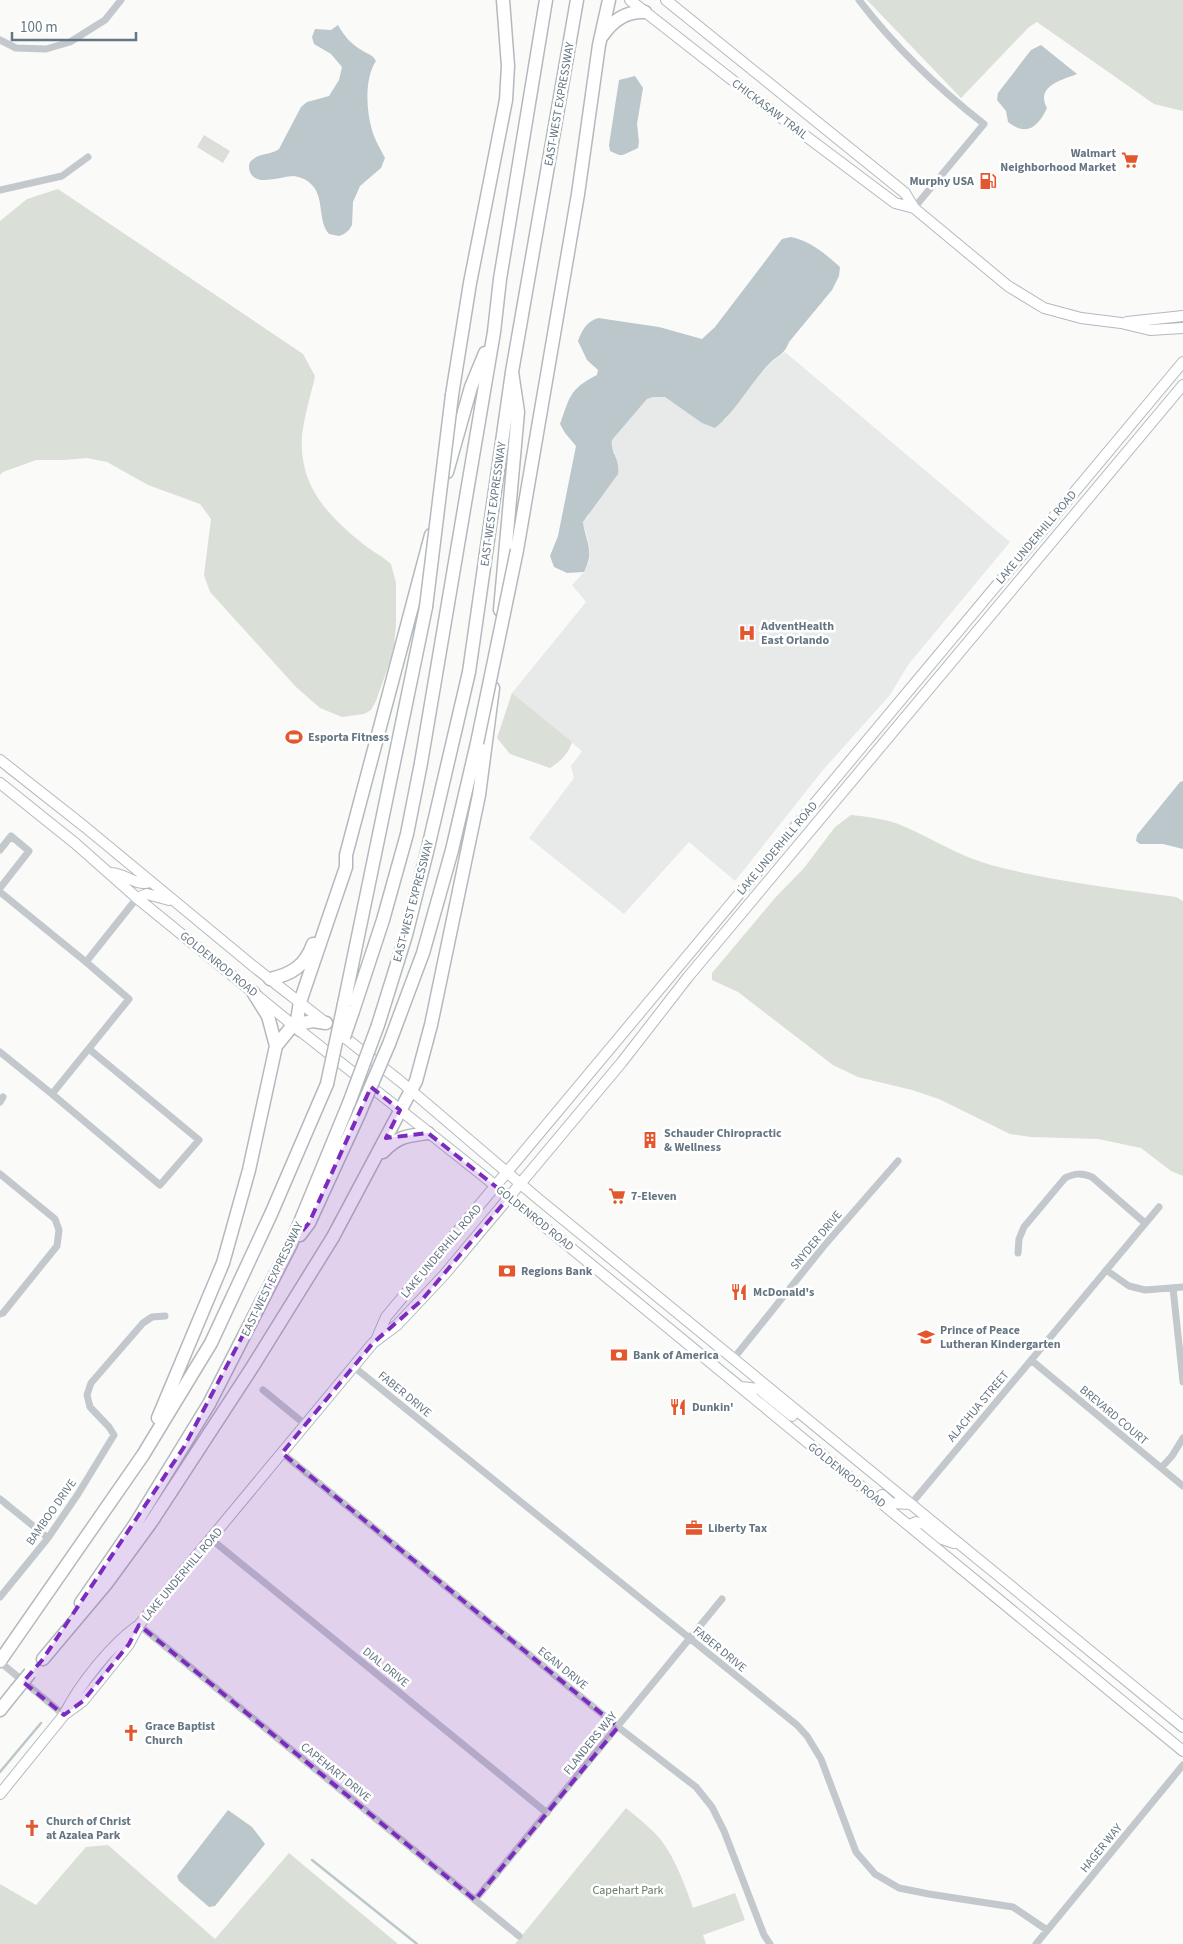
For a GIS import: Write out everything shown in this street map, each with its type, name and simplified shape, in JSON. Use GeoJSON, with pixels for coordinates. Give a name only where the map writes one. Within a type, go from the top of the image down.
{"type":"FeatureCollection","features":[{"type":"Feature","properties":{"kind":"highway"},"geometry":{"type":"LineString","coordinates":[[349,1008],[426,607],[452,395],[470,283],[506,100],[508,66],[502,0]]}},
{"type":"Feature","properties":{"kind":"highway","name":"EAST-WEST EXPRESSWAY"},"geometry":{"type":"LineString","coordinates":[[2,1659],[143,1455],[211,1343],[271,1214],[327,1084],[349,1008],[383,920],[407,834],[421,763],[494,332],[500,279],[546,0]]}},
{"type":"Feature","properties":{"kind":"highway","name":"EAST-WEST EXPRESSWAY"},"geometry":{"type":"LineString","coordinates":[[0,1710],[43,1659],[136,1523],[209,1404],[292,1244],[349,1103],[378,1025],[406,935],[469,672],[512,372],[577,0]]}},
{"type":"Feature","properties":{"kind":"highway"},"geometry":{"type":"LineString","coordinates":[[292,1244],[309,1223],[389,1044],[423,953],[452,850],[477,743],[517,550],[578,194],[600,40],[609,0]]}},
{"type":"Feature","properties":{"kind":"highway"},"geometry":{"type":"LineString","coordinates":[[600,40],[607,28],[625,14],[644,12]]}},
{"type":"Feature","properties":{"kind":"highway"},"geometry":{"type":"LineString","coordinates":[[297,1026],[300,1002],[346,867],[346,855],[471,387],[494,332]]}},
{"type":"Feature","properties":{"kind":"highway"},"geometry":{"type":"LineString","coordinates":[[43,1659],[106,1584],[152,1521],[292,1306],[376,1160],[416,1081],[430,1025],[479,795],[490,714],[518,412],[512,372]]}},
{"type":"Feature","properties":{"kind":"highway"},"geometry":{"type":"LineString","coordinates":[[270,979],[288,975],[309,956],[339,867],[346,855]]}},
{"type":"Feature","properties":{"kind":"highway"},"geometry":{"type":"LineString","coordinates":[[143,1455],[222,1263],[249,1170],[276,1046],[268,1016],[253,992]]}},
{"type":"Feature","properties":{"kind":"highway"},"geometry":{"type":"LineString","coordinates":[[276,1046],[297,1026],[313,1021],[326,1023]]}},
{"type":"Feature","properties":{"kind":"highway"},"geometry":{"type":"LineString","coordinates":[[376,1160],[397,1139],[428,1133]]}},
{"type":"Feature","properties":{"kind":"street"},"geometry":{"type":"LineString","coordinates":[[0,40],[16,48],[46,49],[70,42],[105,20],[121,0]]}},
{"type":"Feature","properties":{"kind":"street","name":"CHICKASAW TRAIL"},"geometry":{"type":"LineString","coordinates":[[630,0],[895,204],[914,208]]}},
{"type":"Feature","properties":{"kind":"street","name":"CHICKASAW TRAIL"},"geometry":{"type":"LineString","coordinates":[[666,0],[905,193],[914,208],[996,277],[1027,299],[1044,308],[1066,315],[1121,323],[1150,330],[1178,329]]}},
{"type":"Feature","properties":{"kind":"street"},"geometry":{"type":"LineString","coordinates":[[859,0],[924,73],[952,99],[984,124],[914,208]]}},
{"type":"Feature","properties":{"kind":"street"},"geometry":{"type":"LineString","coordinates":[[0,190],[62,176],[88,157]]}},
{"type":"Feature","properties":{"kind":"street","name":"CHICKASAW TRAIL"},"geometry":{"type":"LineString","coordinates":[[1121,323],[1183,316]]}},
{"type":"Feature","properties":{"kind":"street"},"geometry":{"type":"LineString","coordinates":[[1178,329],[1183,337]]}},
{"type":"Feature","properties":{"kind":"street","name":"LAKE UNDERHILL ROAD"},"geometry":{"type":"LineString","coordinates":[[0,1794],[64,1716],[75,1694],[121,1638],[139,1625],[354,1367],[377,1338],[386,1317],[495,1185],[1183,362]]}},
{"type":"Feature","properties":{"kind":"street","name":"LAKE UNDERHILL ROAD"},"geometry":{"type":"LineString","coordinates":[[377,1338],[397,1326],[421,1301],[520,1184],[622,1062],[688,977],[1183,385]]}},
{"type":"Feature","properties":{"kind":"street"},"geometry":{"type":"LineString","coordinates":[[1019,579],[1028,560],[1029,546]]}},
{"type":"Feature","properties":{"kind":"street"},"geometry":{"type":"LineString","coordinates":[[944,670],[955,634]]}},
{"type":"Feature","properties":{"kind":"street","name":"GOLDENROD ROAD"},"geometry":{"type":"LineString","coordinates":[[0,760],[85,827],[270,979],[412,1090],[520,1184],[1183,1727]]}},
{"type":"Feature","properties":{"kind":"street","name":"GOLDENROD ROAD"},"geometry":{"type":"LineString","coordinates":[[0,783],[110,873],[137,898],[495,1185],[1183,1751]]}},
{"type":"Feature","properties":{"kind":"street"},"geometry":{"type":"LineString","coordinates":[[790,833],[797,846]]}},
{"type":"Feature","properties":{"kind":"street"},"geometry":{"type":"LineString","coordinates":[[0,850],[11,836],[28,851],[0,888]]}},
{"type":"Feature","properties":{"kind":"street"},"geometry":{"type":"LineString","coordinates":[[782,842],[797,846]]}},
{"type":"Feature","properties":{"kind":"street"},"geometry":{"type":"LineString","coordinates":[[110,873],[120,873],[141,884],[150,882]]}},
{"type":"Feature","properties":{"kind":"street"},"geometry":{"type":"LineString","coordinates":[[0,892],[129,999],[52,1094]]}},
{"type":"Feature","properties":{"kind":"street"},"geometry":{"type":"LineString","coordinates":[[86,962],[137,898],[150,894],[175,902]]}},
{"type":"Feature","properties":{"kind":"street"},"geometry":{"type":"LineString","coordinates":[[0,1052],[160,1185],[199,1140],[89,1049]]}},
{"type":"Feature","properties":{"kind":"street","name":"SNYDER DRIVE"},"geometry":{"type":"LineString","coordinates":[[734,1358],[823,1247],[898,1161]]}},
{"type":"Feature","properties":{"kind":"street"},"geometry":{"type":"LineString","coordinates":[[0,1174],[54,1219],[59,1230],[57,1246],[3,1313],[0,1314]]}},
{"type":"Feature","properties":{"kind":"street"},"geometry":{"type":"LineString","coordinates":[[1018,1253],[1019,1239],[1024,1227],[1065,1178],[1074,1174],[1085,1174],[1092,1177],[1145,1223]]}},
{"type":"Feature","properties":{"kind":"street","name":"ALACHUA STREET"},"geometry":{"type":"LineString","coordinates":[[911,1504],[1159,1207]]}},
{"type":"Feature","properties":{"kind":"street"},"geometry":{"type":"LineString","coordinates":[[1106,1270],[1130,1286],[1145,1290],[1183,1287]]}},
{"type":"Feature","properties":{"kind":"street"},"geometry":{"type":"LineString","coordinates":[[1173,1288],[1183,1382]]}},
{"type":"Feature","properties":{"kind":"street","name":"BAMBOO DRIVE"},"geometry":{"type":"LineString","coordinates":[[0,1597],[48,1538],[78,1494],[114,1435],[90,1407],[87,1395],[91,1383],[143,1323],[152,1317],[165,1316]]}},
{"type":"Feature","properties":{"kind":"street"},"geometry":{"type":"LineString","coordinates":[[685,1342],[702,1347],[715,1358],[734,1358]]}},
{"type":"Feature","properties":{"kind":"street","name":"BREVARD COURT"},"geometry":{"type":"LineString","coordinates":[[1031,1360],[1183,1486]]}},
{"type":"Feature","properties":{"kind":"street","name":"FABER DRIVE"},"geometry":{"type":"LineString","coordinates":[[354,1367],[796,1724],[807,1736],[821,1759],[856,1852],[875,1874],[899,1888],[1013,1907],[1047,1930]]}},
{"type":"Feature","properties":{"kind":"street"},"geometry":{"type":"LineString","coordinates":[[741,1387],[759,1389],[793,1416],[800,1414]]}},
{"type":"Feature","properties":{"kind":"street"},"geometry":{"type":"LineString","coordinates":[[263,1390],[306,1425]]}},
{"type":"Feature","properties":{"kind":"street"},"geometry":{"type":"LineString","coordinates":[[1160,1468],[1172,1456],[1183,1438]]}},
{"type":"Feature","properties":{"kind":"street","name":"EGAN DRIVE"},"geometry":{"type":"LineString","coordinates":[[282,1453],[618,1727],[696,1787],[712,1807],[724,1831],[764,1935],[770,1944]]}},
{"type":"Feature","properties":{"kind":"street"},"geometry":{"type":"LineString","coordinates":[[861,1486],[879,1493],[891,1503],[911,1504]]}},
{"type":"Feature","properties":{"kind":"street"},"geometry":{"type":"LineString","coordinates":[[0,1499],[48,1538]]}},
{"type":"Feature","properties":{"kind":"street"},"geometry":{"type":"LineString","coordinates":[[909,1526],[916,1522],[924,1524],[942,1539],[962,1546]]}},
{"type":"Feature","properties":{"kind":"street","name":"DIAL DRIVE"},"geometry":{"type":"LineString","coordinates":[[211,1539],[547,1813]]}},
{"type":"Feature","properties":{"kind":"street","name":"FLANDERS WAY"},"geometry":{"type":"LineString","coordinates":[[476,1900],[722,1599]]}},
{"type":"Feature","properties":{"kind":"street","name":"CAPEHART DRIVE"},"geometry":{"type":"LineString","coordinates":[[139,1625],[519,1936]]}},
{"type":"Feature","properties":{"kind":"street"},"geometry":{"type":"LineString","coordinates":[[2,1659],[64,1716]]}},
{"type":"Feature","properties":{"kind":"street","name":"HAGER WAY"},"geometry":{"type":"LineString","coordinates":[[1036,1944],[1183,1765]]}},
{"type":"Feature","properties":{"kind":"highlighted area"},"geometry":{"type":"Polygon","coordinates":[[[371,1087],[400,1110],[386,1138],[428,1133],[509,1197],[421,1301],[373,1343],[282,1453],[618,1727],[475,1900],[139,1625],[129,1644],[83,1701],[64,1715],[23,1682],[43,1659],[184,1447],[291,1244],[309,1223],[371,1087]]]}},
{"type":"Feature","properties":{"kind":"shaded area"},"geometry":{"type":"Polygon","coordinates":[[[338,25],[352,43],[372,56],[376,61],[368,84],[368,110],[373,134],[385,158],[381,168],[360,186],[353,202],[352,225],[349,230],[339,236],[329,234],[325,228],[318,195],[309,182],[294,176],[261,180],[251,174],[249,168],[254,158],[279,149],[301,107],[307,102],[329,96],[339,80],[342,67],[331,54],[314,44],[312,37],[315,29],[331,30],[338,25]]]}},
{"type":"Feature","properties":{"kind":"shaded area"},"geometry":{"type":"Polygon","coordinates":[[[1041,45],[1077,74],[1047,89],[1044,100],[1047,108],[1040,120],[1031,128],[1021,129],[1008,122],[1006,111],[997,100],[998,93],[1031,50],[1041,45]]]}},
{"type":"Feature","properties":{"kind":"shaded area"},"geometry":{"type":"Polygon","coordinates":[[[635,76],[643,88],[637,124],[638,148],[619,155],[610,151],[609,145],[619,80],[635,76]]]}},
{"type":"Feature","properties":{"kind":"shaded area"},"geometry":{"type":"Polygon","coordinates":[[[791,237],[811,245],[840,267],[839,276],[832,290],[789,342],[783,353],[768,365],[729,414],[715,428],[702,423],[665,397],[647,399],[612,440],[612,449],[618,463],[618,474],[583,522],[589,547],[589,558],[584,572],[567,573],[554,567],[550,556],[558,536],[576,446],[560,424],[572,395],[581,385],[597,375],[598,370],[587,360],[578,341],[585,327],[598,318],[659,327],[702,339],[715,327],[782,239],[791,237]]]}},
{"type":"Feature","properties":{"kind":"shaded area","name":"AdventHealth East Orlando"},"geometry":{"type":"Polygon","coordinates":[[[785,352],[1010,542],[908,665],[890,695],[823,770],[735,881],[689,842],[624,914],[529,838],[574,778],[571,766],[582,751],[512,693],[586,602],[572,585],[584,572],[589,562],[590,550],[583,522],[588,517],[615,453],[611,448],[612,440],[647,399],[653,397],[665,397],[702,423],[725,420],[742,396],[770,363],[785,352]]]}},
{"type":"Feature","properties":{"kind":"shaded area"},"geometry":{"type":"Polygon","coordinates":[[[1183,781],[1183,849],[1163,844],[1140,844],[1136,841],[1137,835],[1180,782],[1183,781]]]}},
{"type":"Feature","properties":{"kind":"shaded area"},"geometry":{"type":"Polygon","coordinates":[[[228,1810],[252,1827],[265,1844],[215,1906],[209,1907],[179,1881],[177,1876],[228,1810]]]}},
{"type":"Feature","properties":{"kind":"green space"},"geometry":{"type":"Polygon","coordinates":[[[867,0],[1183,0],[1183,111],[1154,104],[1037,22],[1029,27],[961,98],[867,0]]]}},
{"type":"Feature","properties":{"kind":"green space"},"geometry":{"type":"Polygon","coordinates":[[[204,135],[230,151],[223,163],[197,147],[204,135]]]}},
{"type":"Feature","properties":{"kind":"green space"},"geometry":{"type":"Polygon","coordinates":[[[58,189],[303,354],[315,376],[302,436],[302,453],[310,484],[327,510],[337,521],[363,544],[391,564],[396,583],[394,646],[376,701],[371,710],[364,714],[342,717],[320,708],[296,687],[210,592],[204,575],[211,519],[200,504],[148,485],[107,462],[87,458],[36,460],[3,472],[0,475],[0,221],[27,199],[58,189]]]}},
{"type":"Feature","properties":{"kind":"green space"},"geometry":{"type":"Polygon","coordinates":[[[512,693],[572,742],[564,757],[550,768],[510,754],[497,738],[512,693]]]}},
{"type":"Feature","properties":{"kind":"green space"},"geometry":{"type":"Polygon","coordinates":[[[851,815],[897,824],[979,861],[1014,871],[1060,880],[1176,897],[1183,901],[1183,1176],[1171,1171],[1141,1148],[1098,1139],[1031,1137],[1010,1134],[939,1099],[912,1090],[858,1077],[833,1065],[738,992],[712,980],[712,973],[775,898],[804,868],[835,827],[851,815]]]}},
{"type":"Feature","properties":{"kind":"green space","name":"Capehart Park"},"geometry":{"type":"Polygon","coordinates":[[[626,1808],[661,1840],[680,1873],[693,1908],[735,1893],[745,1920],[703,1935],[706,1944],[515,1944],[626,1808]]]}},
{"type":"Feature","properties":{"kind":"green space"},"geometry":{"type":"Polygon","coordinates":[[[108,1845],[215,1939],[289,1853],[398,1944],[0,1944],[0,1884],[36,1905],[86,1847],[108,1845]]]}},
{"type":"Feature","properties":{"kind":"waterway"},"geometry":{"type":"LineString","coordinates":[[0,1772],[41,1723]]}},
{"type":"Feature","properties":{"kind":"waterway"},"geometry":{"type":"LineString","coordinates":[[312,1860],[417,1944]]}},
{"type":"Feature","properties":{"kind":"place","name":"Walmart Neighborhood Market"},"geometry":{"type":"Point","coordinates":[1130,160]}},
{"type":"Feature","properties":{"kind":"place","name":"Murphy USA"},"geometry":{"type":"Point","coordinates":[988,181]}},
{"type":"Feature","properties":{"kind":"place","name":"AdventHealth East Orlando"},"geometry":{"type":"Point","coordinates":[747,633]}},
{"type":"Feature","properties":{"kind":"place","name":"Esporta Fitness"},"geometry":{"type":"Point","coordinates":[294,737]}},
{"type":"Feature","properties":{"kind":"place","name":"Schauder Chiropractic & Wellness"},"geometry":{"type":"Point","coordinates":[650,1140]}},
{"type":"Feature","properties":{"kind":"place","name":"7-Eleven"},"geometry":{"type":"Point","coordinates":[617,1196]}},
{"type":"Feature","properties":{"kind":"place","name":"Regions Bank"},"geometry":{"type":"Point","coordinates":[507,1271]}},
{"type":"Feature","properties":{"kind":"place","name":"McDonald's"},"geometry":{"type":"Point","coordinates":[739,1292]}},
{"type":"Feature","properties":{"kind":"place","name":"Prince of Peace Lutheran Kindergarten"},"geometry":{"type":"Point","coordinates":[926,1337]}},
{"type":"Feature","properties":{"kind":"place","name":"Bank of America"},"geometry":{"type":"Point","coordinates":[619,1355]}},
{"type":"Feature","properties":{"kind":"place","name":"Dunkin'"},"geometry":{"type":"Point","coordinates":[678,1407]}},
{"type":"Feature","properties":{"kind":"place","name":"Liberty Tax"},"geometry":{"type":"Point","coordinates":[694,1528]}},
{"type":"Feature","properties":{"kind":"place","name":"Grace Baptist Church"},"geometry":{"type":"Point","coordinates":[131,1733]}},
{"type":"Feature","properties":{"kind":"place","name":"Church of Christ at Azalea Park"},"geometry":{"type":"Point","coordinates":[32,1828]}}]}
